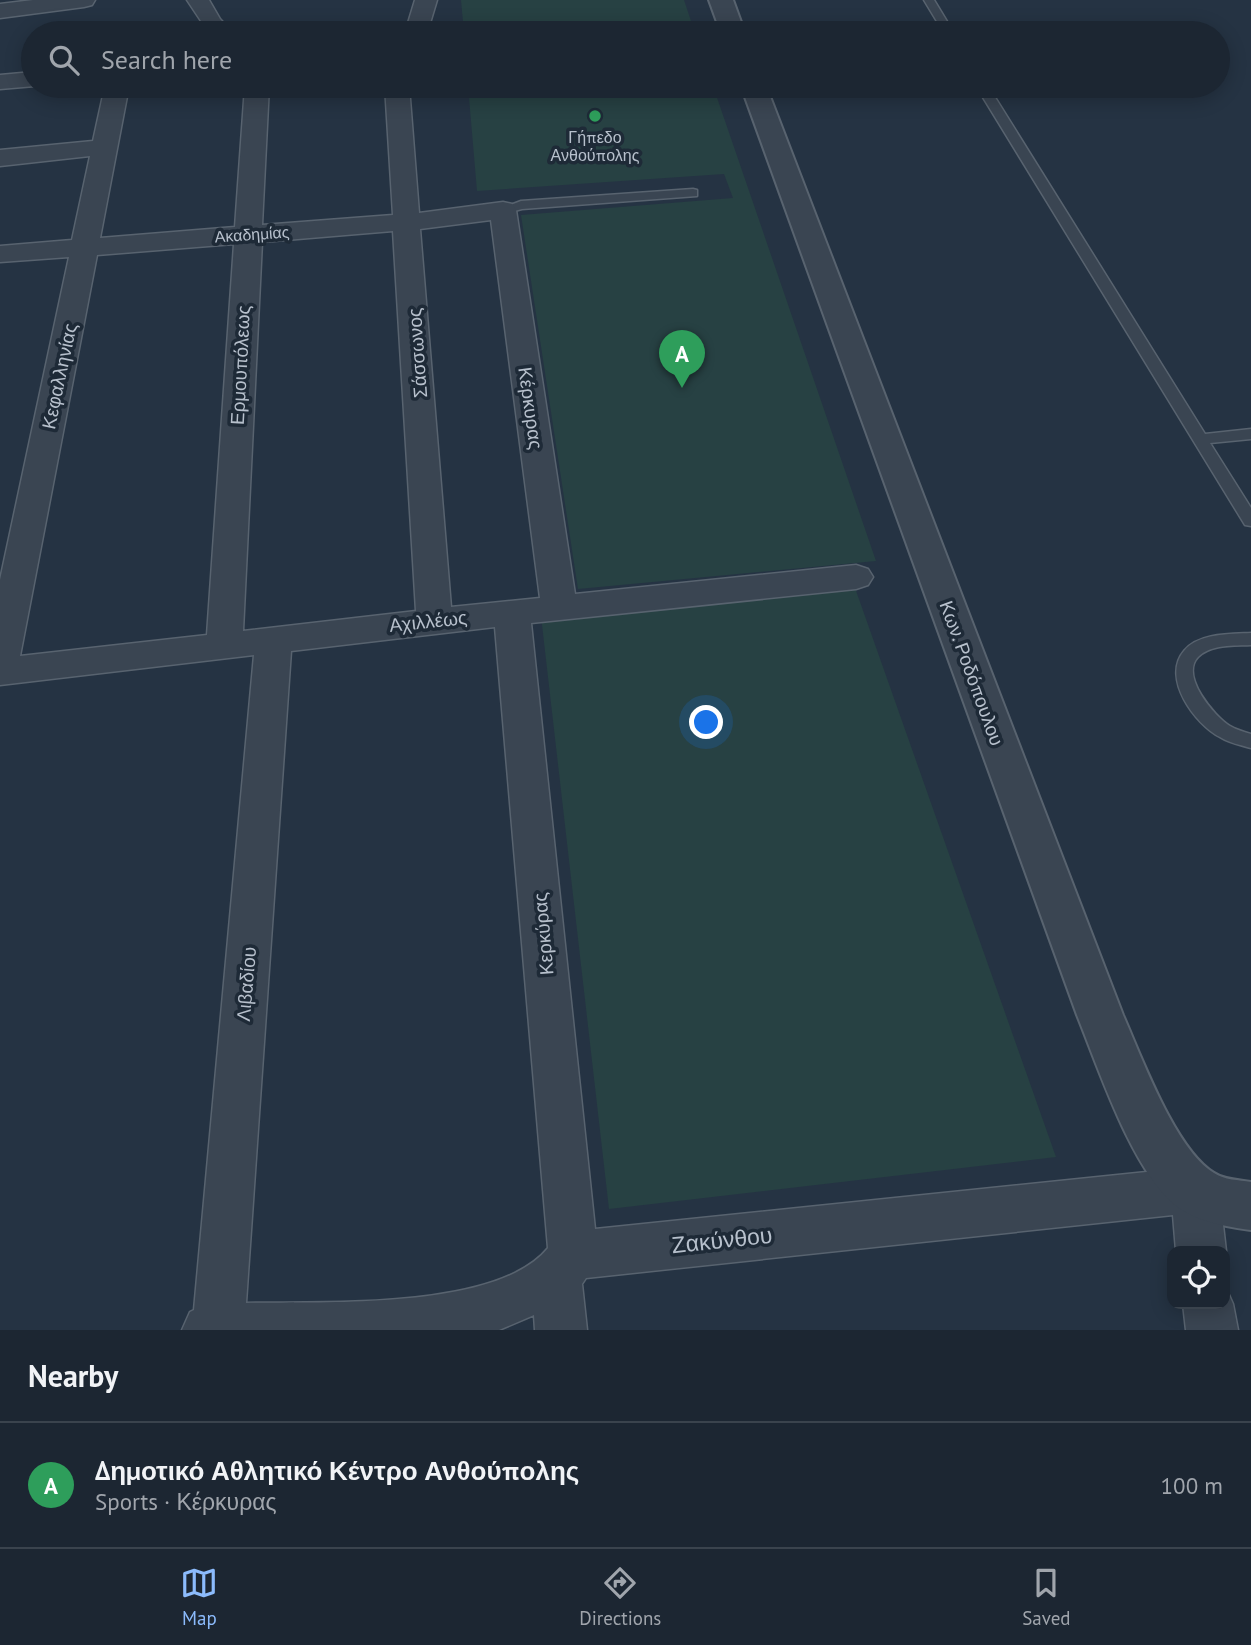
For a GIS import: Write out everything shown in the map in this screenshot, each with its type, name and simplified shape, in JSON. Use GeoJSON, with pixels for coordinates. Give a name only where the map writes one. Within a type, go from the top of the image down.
{"type":"FeatureCollection","features":[{"type":"Feature","properties":{"kind":"street"},"geometry":{"type":"LineString","coordinates":[[0,11],[84,0]]}},
{"type":"Feature","properties":{"kind":"street"},"geometry":{"type":"LineString","coordinates":[[198,0],[210,21]]}},
{"type":"Feature","properties":{"kind":"street"},"geometry":{"type":"LineString","coordinates":[[420,21],[426,0]]}},
{"type":"Feature","properties":{"kind":"street"},"geometry":{"type":"LineString","coordinates":[[721,0],[729,21]]}},
{"type":"Feature","properties":{"kind":"street"},"geometry":{"type":"LineString","coordinates":[[0,82],[21,80]]}},
{"type":"Feature","properties":{"kind":"street","name":"Κεφαλληνίας"},"geometry":{"type":"LineString","coordinates":[[0,666],[114,98]]}},
{"type":"Feature","properties":{"kind":"street","name":"Ερμουπόλεως"},"geometry":{"type":"LineString","coordinates":[[225,645],[256,98]]}},
{"type":"Feature","properties":{"kind":"street","name":"Σάσσωνος"},"geometry":{"type":"LineString","coordinates":[[398,98],[435,621]]}},
{"type":"Feature","properties":{"kind":"street","name":"Κων. Ροδόπουλου"},"geometry":{"type":"LineString","coordinates":[[757,98],[1100,1014],[1149,1123],[1177,1169],[1195,1190]]}},
{"type":"Feature","properties":{"kind":"street"},"geometry":{"type":"LineString","coordinates":[[0,158],[104,147]]}},
{"type":"Feature","properties":{"kind":"street","name":"Ακαδημίας"},"geometry":{"type":"LineString","coordinates":[[0,254],[408,222],[503,210]]}},
{"type":"Feature","properties":{"kind":"street","name":"Κέρκυρας"},"geometry":{"type":"LineString","coordinates":[[503,210],[558,607]]}},
{"type":"Feature","properties":{"kind":"street","name":"Αχιλλέως"},"geometry":{"type":"LineString","coordinates":[[0,672],[512,612],[856,577]]}},
{"type":"Feature","properties":{"kind":"street","name":"Κερκύρας"},"geometry":{"type":"LineString","coordinates":[[512,612],[565,1266]]}},
{"type":"Feature","properties":{"kind":"street","name":"Λιβαδίου"},"geometry":{"type":"LineString","coordinates":[[218,1330],[274,639]]}},
{"type":"Feature","properties":{"kind":"street"},"geometry":{"type":"LineString","coordinates":[[1195,1190],[1201,1246]]}},
{"type":"Feature","properties":{"kind":"street","name":"Ζακύνθου"},"geometry":{"type":"LineString","coordinates":[[208,1330],[428,1322],[498,1305],[565,1266],[1195,1190],[1217,1199],[1251,1206]]}},
{"type":"Feature","properties":{"kind":"street"},"geometry":{"type":"LineString","coordinates":[[561,1330],[565,1266]]}},
{"type":"Feature","properties":{"kind":"street"},"geometry":{"type":"LineString","coordinates":[[1209,1309],[1212,1330]]}},
{"type":"Feature","properties":{"kind":"lane"},"geometry":{"type":"LineString","coordinates":[[929,0],[942,21]]}},
{"type":"Feature","properties":{"kind":"lane"},"geometry":{"type":"LineString","coordinates":[[989,98],[1251,521]]}},
{"type":"Feature","properties":{"kind":"lane"},"geometry":{"type":"LineString","coordinates":[[503,210],[521,205],[693,193]]}},
{"type":"Feature","properties":{"kind":"lane"},"geometry":{"type":"LineString","coordinates":[[1199,439],[1251,434]]}},
{"type":"Feature","properties":{"kind":"lane"},"geometry":{"type":"LineString","coordinates":[[1251,639],[1200,646],[1186,659],[1184,676],[1190,694],[1205,715],[1225,731],[1251,741]]}},
{"type":"Feature","properties":{"kind":"green space"},"geometry":{"type":"Polygon","coordinates":[[[461,0],[684,0],[691,21],[463,21],[461,0]]]}},
{"type":"Feature","properties":{"kind":"green space"},"geometry":{"type":"Polygon","coordinates":[[[469,98],[717,98],[876,561],[578,589],[521,215],[733,198],[724,174],[477,191],[469,98]]]}},
{"type":"Feature","properties":{"kind":"green space"},"geometry":{"type":"Polygon","coordinates":[[[854,585],[1056,1157],[609,1209],[541,616],[854,585]]]}},
{"type":"Feature","properties":{"kind":"place","name":"Γήπεδο Ανθούπολης"},"geometry":{"type":"Point","coordinates":[595,116]}},
{"type":"Feature","properties":{"kind":"place","name":"Δημοτικό Αθλητικό Κέντρο Ανθούπολης"},"geometry":{"type":"Point","coordinates":[682,388]}}]}
